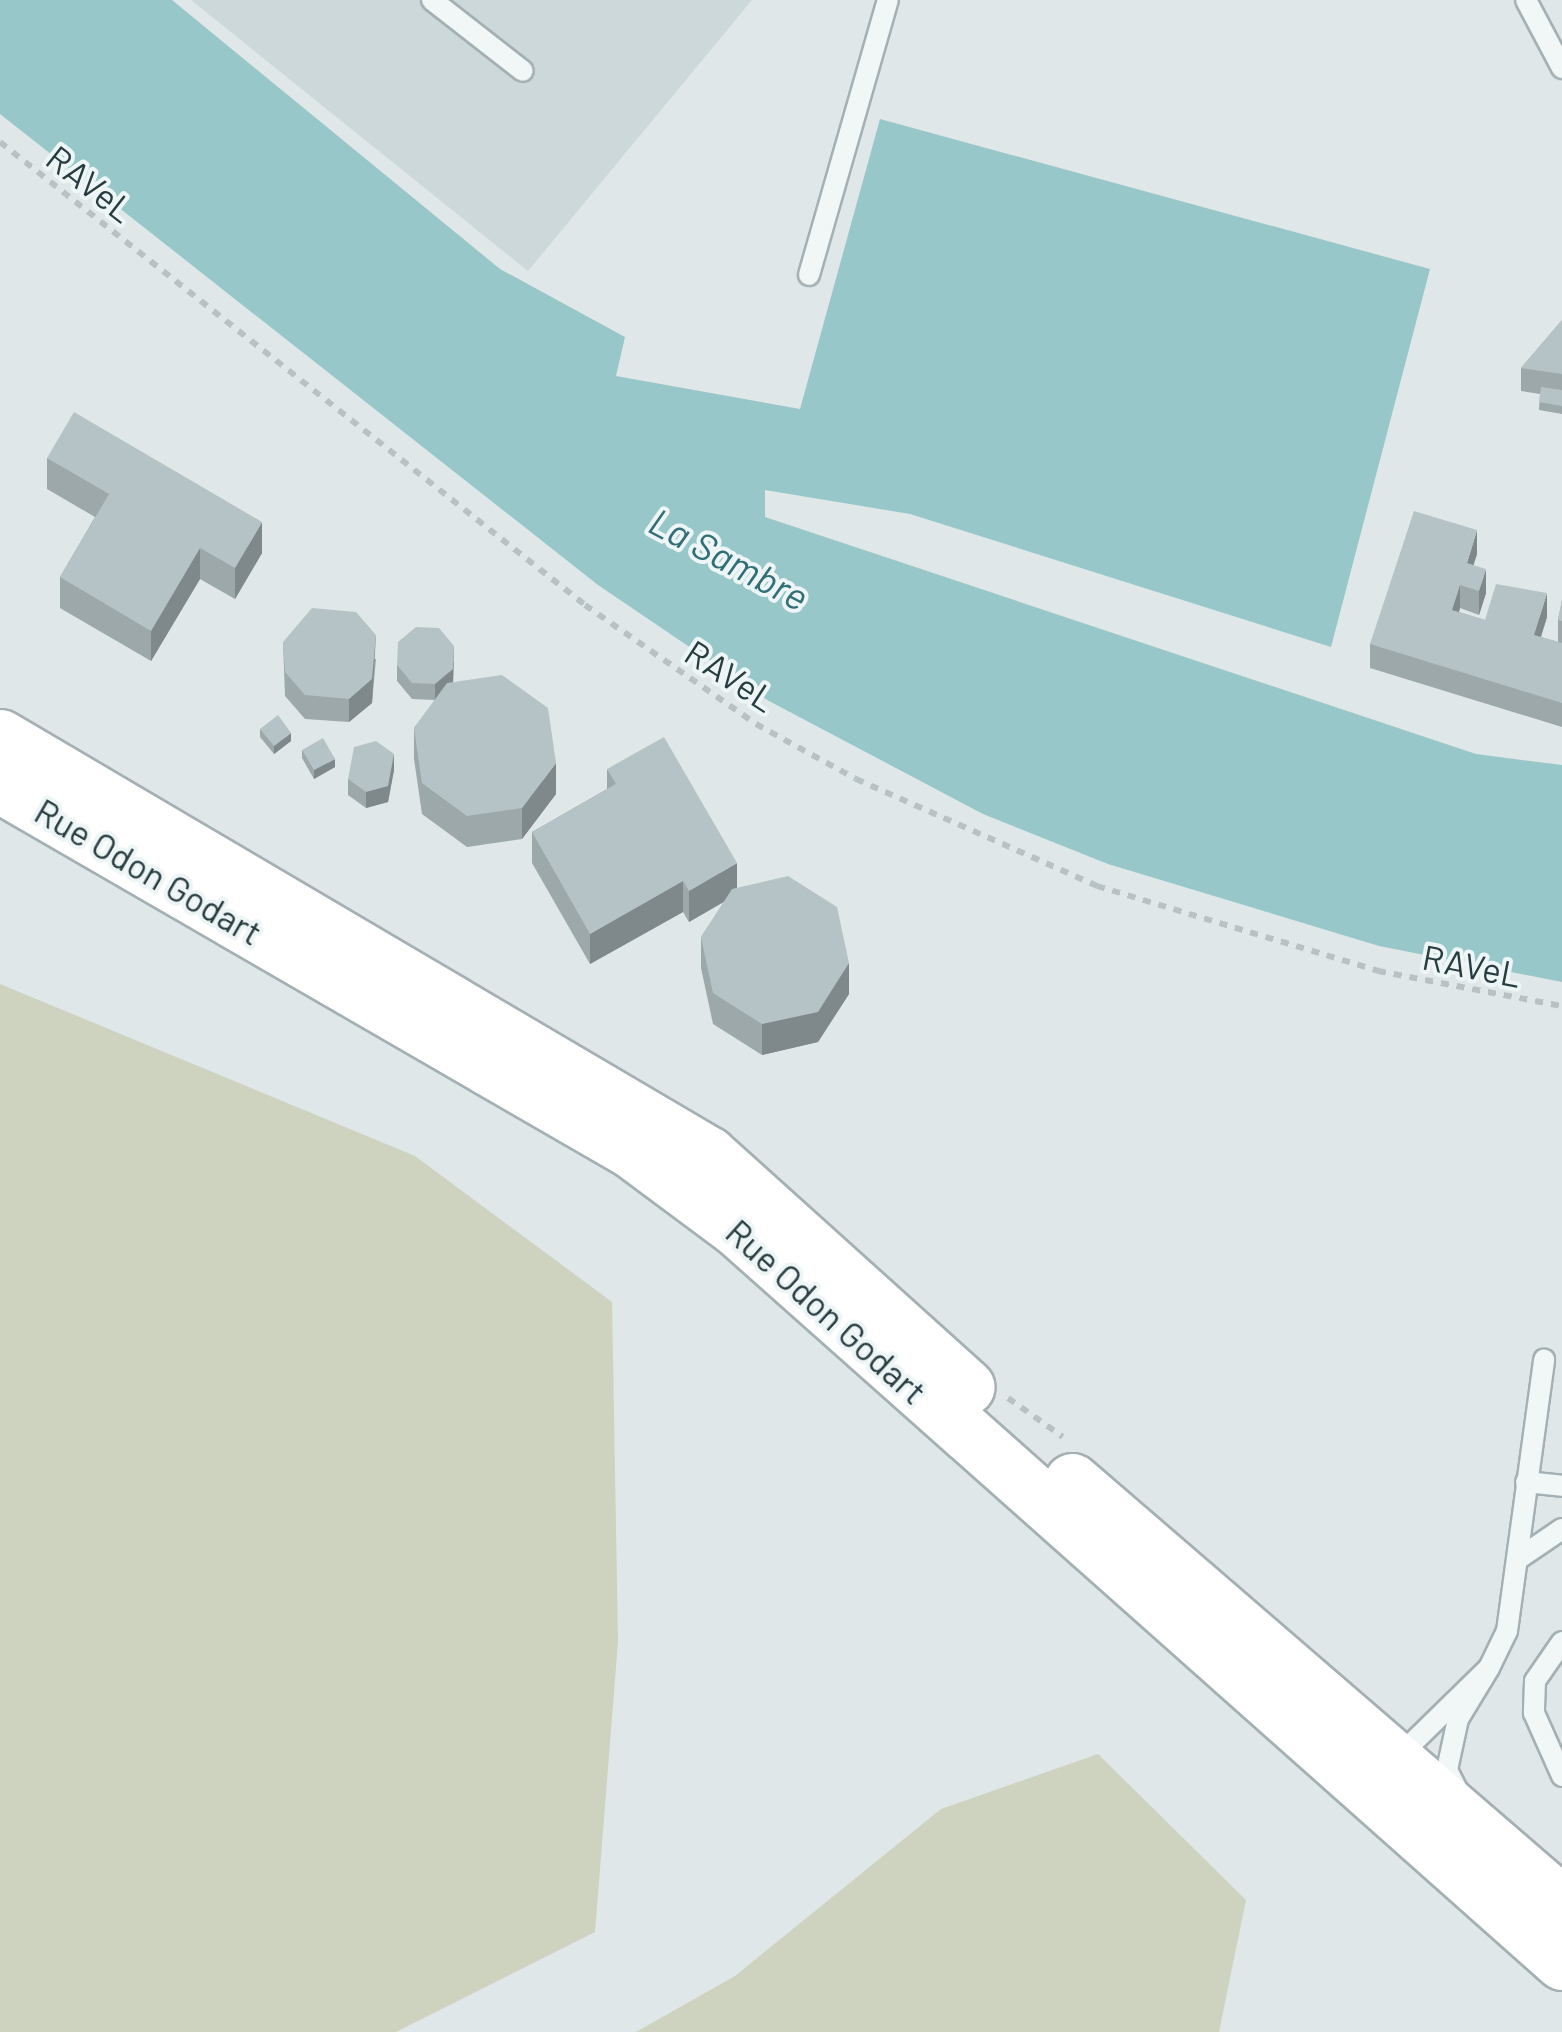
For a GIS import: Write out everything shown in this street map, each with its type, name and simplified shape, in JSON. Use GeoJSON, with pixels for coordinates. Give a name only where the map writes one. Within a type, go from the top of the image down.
{"type":"FeatureCollection","features":[{"type":"Feature","properties":{"kind":"main road","name":"Rue Odon Godart"},"geometry":{"type":"LineString","coordinates":[[0,737],[708,1154],[1379,1776],[1562,1962]]}},
{"type":"Feature","properties":{"kind":"main road","name":"Rue Odon Godart"},"geometry":{"type":"LineString","coordinates":[[0,785],[646,1161],[736,1228],[1379,1776],[1475,1828],[1562,1904]]}},
{"type":"Feature","properties":{"kind":"lane"},"geometry":{"type":"LineString","coordinates":[[432,0],[522,71]]}},
{"type":"Feature","properties":{"kind":"lane"},"geometry":{"type":"LineString","coordinates":[[809,275],[888,0]]}},
{"type":"Feature","properties":{"kind":"lane"},"geometry":{"type":"LineString","coordinates":[[1526,0],[1562,68]]}},
{"type":"Feature","properties":{"kind":"lane"},"geometry":{"type":"LineString","coordinates":[[1475,1828],[1448,1770],[1458,1719],[1489,1668],[1518,1559],[1544,1360]]}},
{"type":"Feature","properties":{"kind":"lane"},"geometry":{"type":"LineString","coordinates":[[1526,1482],[1562,1486]]}},
{"type":"Feature","properties":{"kind":"lane"},"geometry":{"type":"LineString","coordinates":[[1518,1559],[1562,1529]]}},
{"type":"Feature","properties":{"kind":"lane"},"geometry":{"type":"LineString","coordinates":[[1562,1642],[1535,1681],[1534,1713],[1562,1776]]}},
{"type":"Feature","properties":{"kind":"lane"},"geometry":{"type":"LineString","coordinates":[[1379,1776],[1489,1668]]}},
{"type":"Feature","properties":{"kind":"path","name":"RAVeL"},"geometry":{"type":"LineString","coordinates":[[0,142],[585,605],[806,752],[1097,886],[1378,972],[1562,1006]]}},
{"type":"Feature","properties":{"kind":"shaded area"},"geometry":{"type":"Polygon","coordinates":[[[191,0],[752,0],[528,271],[191,0]]]}},
{"type":"Feature","properties":{"kind":"green space"},"geometry":{"type":"Polygon","coordinates":[[[0,984],[415,1156],[612,1302],[618,1642],[595,1932],[396,2032],[0,2032],[0,984]]]}},
{"type":"Feature","properties":{"kind":"green space"},"geometry":{"type":"Polygon","coordinates":[[[1098,1754],[1246,1900],[1219,2032],[636,2032],[735,1976],[941,1809],[1098,1754]]]}},
{"type":"Feature","properties":{"kind":"water","name":"La Sambre"},"geometry":{"type":"Polygon","coordinates":[[[0,0],[172,0],[500,269],[625,337],[616,376],[800,409],[880,119],[1430,269],[1331,647],[910,514],[765,490],[765,517],[1476,754],[1562,765],[1562,982],[1379,946],[1108,864],[983,814],[769,701],[598,585],[0,114],[0,0]]]}},
{"type":"Feature","properties":{"kind":"building"},"geometry":{"type":"Polygon","coordinates":[[[1562,320],[1562,374],[1521,368],[1562,320]]]}},
{"type":"Feature","properties":{"kind":"building"},"geometry":{"type":"Polygon","coordinates":[[[1541,387],[1562,390],[1562,406],[1539,402],[1541,387]]]}},
{"type":"Feature","properties":{"kind":"building"},"geometry":{"type":"Polygon","coordinates":[[[74,412],[262,522],[235,568],[200,548],[151,631],[60,577],[109,494],[47,458],[74,412]]]}},
{"type":"Feature","properties":{"kind":"building"},"geometry":{"type":"Polygon","coordinates":[[[1414,511],[1477,530],[1467,563],[1486,569],[1479,591],[1460,585],[1452,610],[1485,620],[1496,584],[1547,593],[1534,635],[1562,643],[1562,703],[1370,644],[1414,511]]]}},
{"type":"Feature","properties":{"kind":"building"},"geometry":{"type":"Polygon","coordinates":[[[312,608],[356,612],[376,635],[372,679],[349,699],[305,695],[285,672],[283,642],[312,608]]]}},
{"type":"Feature","properties":{"kind":"building"},"geometry":{"type":"Polygon","coordinates":[[[416,627],[439,628],[454,646],[453,669],[435,684],[412,683],[397,665],[398,642],[416,627]]]}},
{"type":"Feature","properties":{"kind":"building"},"geometry":{"type":"Polygon","coordinates":[[[502,675],[548,708],[556,763],[522,808],[467,816],[422,783],[414,728],[447,683],[502,675]]]}},
{"type":"Feature","properties":{"kind":"building"},"geometry":{"type":"Polygon","coordinates":[[[278,715],[291,733],[274,746],[260,729],[278,715]]]}},
{"type":"Feature","properties":{"kind":"building"},"geometry":{"type":"Polygon","coordinates":[[[664,737],[737,863],[689,891],[683,881],[590,934],[532,832],[616,784],[607,769],[664,737]]]}},
{"type":"Feature","properties":{"kind":"building"},"geometry":{"type":"Polygon","coordinates":[[[323,738],[335,759],[314,770],[302,750],[323,738]]]}},
{"type":"Feature","properties":{"kind":"building"},"geometry":{"type":"Polygon","coordinates":[[[376,741],[394,754],[388,786],[366,792],[348,779],[354,747],[376,741]]]}},
{"type":"Feature","properties":{"kind":"building"},"geometry":{"type":"Polygon","coordinates":[[[788,876],[837,907],[849,963],[818,1012],[762,1024],[713,993],[701,937],[732,889],[788,876]]]}}]}
